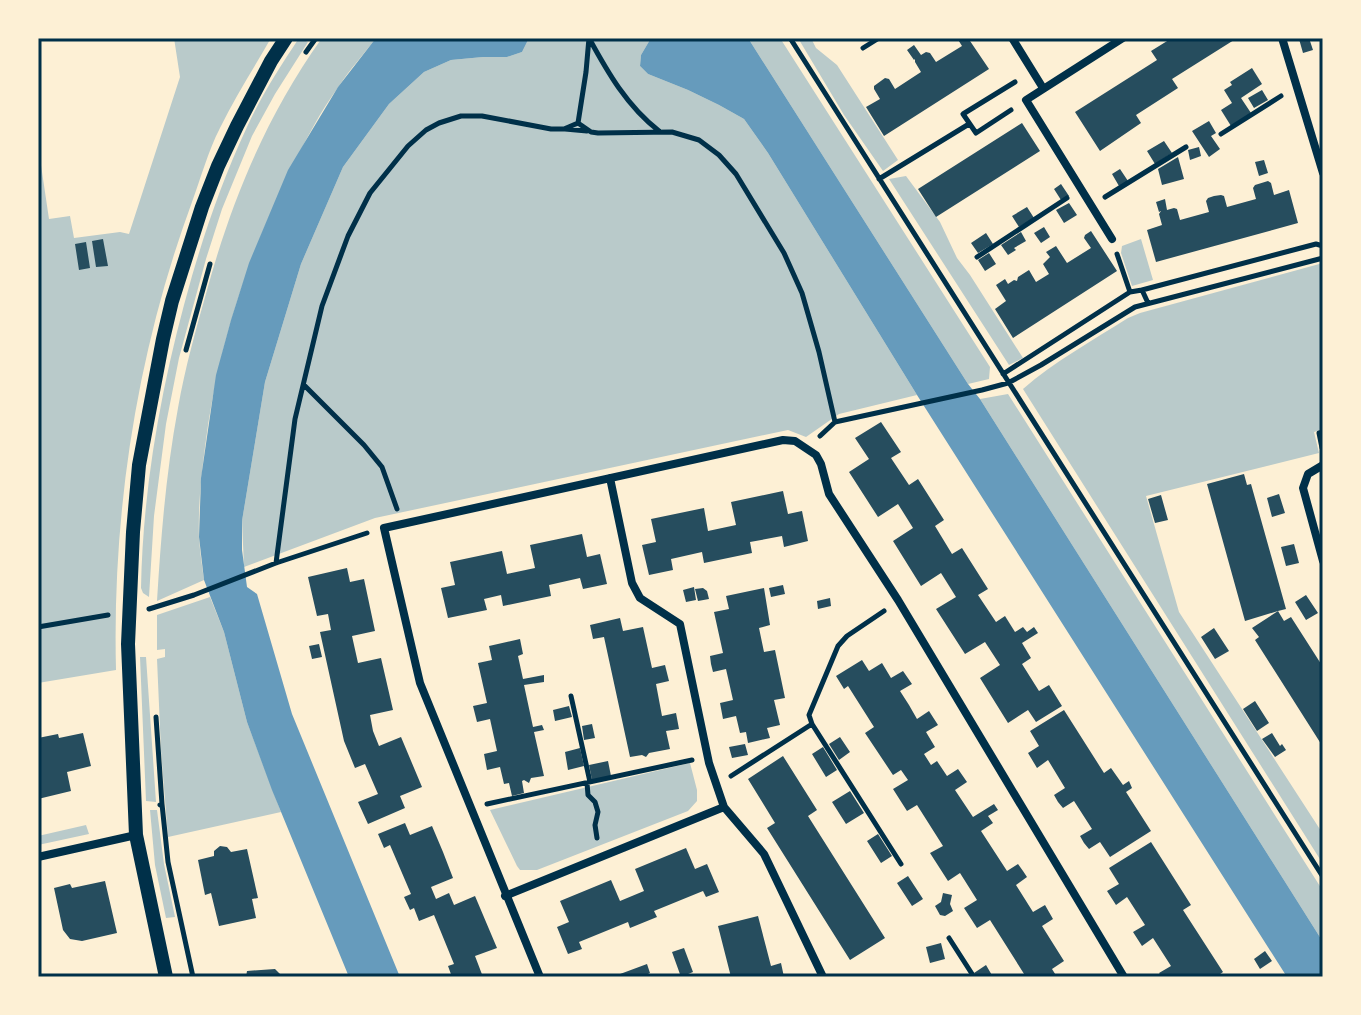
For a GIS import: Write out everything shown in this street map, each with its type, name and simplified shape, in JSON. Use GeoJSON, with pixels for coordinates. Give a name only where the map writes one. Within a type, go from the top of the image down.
{"type":"FeatureCollection","features":[{"type":"Feature","properties":{"kind":"street"},"geometry":{"type":"LineString","coordinates":[[166,977],[136,835],[128,644],[139,465],[172,301],[202,207],[218,166],[271,61],[286,38]]}},
{"type":"Feature","properties":{"kind":"street"},"geometry":{"type":"LineString","coordinates":[[1012,38],[1043,88]]}},
{"type":"Feature","properties":{"kind":"street"},"geometry":{"type":"LineString","coordinates":[[1112,239],[1026,100],[1123,38]]}},
{"type":"Feature","properties":{"kind":"street"},"geometry":{"type":"LineString","coordinates":[[1282,38],[1323,173]]}},
{"type":"Feature","properties":{"kind":"street"},"geometry":{"type":"LineString","coordinates":[[540,977],[420,683],[384,528],[783,440],[795,441],[816,455],[829,494],[898,600],[1124,977]]}},
{"type":"Feature","properties":{"kind":"street"},"geometry":{"type":"LineString","coordinates":[[1323,465],[1308,474],[1303,488],[1323,561]]}},
{"type":"Feature","properties":{"kind":"street"},"geometry":{"type":"LineString","coordinates":[[610,478],[632,583],[640,598],[680,624],[707,757],[724,807],[764,854],[823,977]]}},
{"type":"Feature","properties":{"kind":"street"},"geometry":{"type":"LineString","coordinates":[[505,896],[724,807]]}},
{"type":"Feature","properties":{"kind":"street"},"geometry":{"type":"LineString","coordinates":[[38,857],[136,835]]}},
{"type":"Feature","properties":{"kind":"path"},"geometry":{"type":"LineString","coordinates":[[299,62],[315,38]]}},
{"type":"Feature","properties":{"kind":"path"},"geometry":{"type":"LineString","coordinates":[[578,123],[589,38]]}},
{"type":"Feature","properties":{"kind":"path"},"geometry":{"type":"LineString","coordinates":[[589,38],[618,88],[660,132]]}},
{"type":"Feature","properties":{"kind":"path"},"geometry":{"type":"LineString","coordinates":[[790,38],[1323,877]]}},
{"type":"Feature","properties":{"kind":"path"},"geometry":{"type":"LineString","coordinates":[[863,48],[879,38]]}},
{"type":"Feature","properties":{"kind":"path"},"geometry":{"type":"LineString","coordinates":[[1026,100],[976,133],[963,114],[1033,70]]}},
{"type":"Feature","properties":{"kind":"path"},"geometry":{"type":"LineString","coordinates":[[1221,134],[1298,86]]}},
{"type":"Feature","properties":{"kind":"path"},"geometry":{"type":"LineString","coordinates":[[276,563],[295,419],[322,306],[348,236],[370,193],[408,146],[426,130],[461,116],[482,116],[551,129],[612,134],[672,132],[699,140],[719,155],[736,174],[784,253],[802,293],[835,422]]}},
{"type":"Feature","properties":{"kind":"path"},"geometry":{"type":"LineString","coordinates":[[564,129],[578,123]]}},
{"type":"Feature","properties":{"kind":"path"},"geometry":{"type":"LineString","coordinates":[[578,123],[591,132]]}},
{"type":"Feature","properties":{"kind":"path"},"geometry":{"type":"LineString","coordinates":[[879,179],[969,124]]}},
{"type":"Feature","properties":{"kind":"path"},"geometry":{"type":"LineString","coordinates":[[1092,206],[1186,147]]}},
{"type":"Feature","properties":{"kind":"path"},"geometry":{"type":"LineString","coordinates":[[977,257],[1081,189]]}},
{"type":"Feature","properties":{"kind":"path"},"geometry":{"type":"LineString","coordinates":[[1112,239],[1130,292]]}},
{"type":"Feature","properties":{"kind":"path"},"geometry":{"type":"LineString","coordinates":[[1003,374],[1130,292],[1316,244],[1323,246]]}},
{"type":"Feature","properties":{"kind":"path"},"geometry":{"type":"LineString","coordinates":[[184,360],[213,252]]}},
{"type":"Feature","properties":{"kind":"path"},"geometry":{"type":"LineString","coordinates":[[808,448],[835,422],[1008,383],[1135,307],[1323,258]]}},
{"type":"Feature","properties":{"kind":"path"},"geometry":{"type":"LineString","coordinates":[[1142,290],[1148,303]]}},
{"type":"Feature","properties":{"kind":"path"},"geometry":{"type":"LineString","coordinates":[[303,384],[382,467],[402,524]]}},
{"type":"Feature","properties":{"kind":"path"},"geometry":{"type":"LineString","coordinates":[[1323,432],[1319,433],[1323,450]]}},
{"type":"Feature","properties":{"kind":"path"},"geometry":{"type":"LineString","coordinates":[[38,627],[152,608],[384,528]]}},
{"type":"Feature","properties":{"kind":"path"},"geometry":{"type":"LineString","coordinates":[[152,608],[153,593]]}},
{"type":"Feature","properties":{"kind":"path"},"geometry":{"type":"LineString","coordinates":[[898,600],[847,636],[838,646],[809,715],[901,864]]}},
{"type":"Feature","properties":{"kind":"path"},"geometry":{"type":"LineString","coordinates":[[571,696],[588,795],[595,802],[598,812],[595,825],[597,837],[606,855]]}},
{"type":"Feature","properties":{"kind":"path"},"geometry":{"type":"LineString","coordinates":[[716,786],[812,724]]}},
{"type":"Feature","properties":{"kind":"path"},"geometry":{"type":"LineString","coordinates":[[470,807],[707,757]]}},
{"type":"Feature","properties":{"kind":"path"},"geometry":{"type":"LineString","coordinates":[[135,810],[162,804],[168,862],[193,977]]}},
{"type":"Feature","properties":{"kind":"path"},"geometry":{"type":"LineString","coordinates":[[949,938],[974,977]]}},
{"type":"Feature","properties":{"kind":"shaded area"},"geometry":{"type":"Polygon","coordinates":[[[174,38],[271,38],[212,146],[156,316],[132,433],[124,492],[118,551],[116,670],[38,683],[38,145],[49,219],[70,216],[74,238],[120,232],[129,234],[180,77],[174,38]]]}},
{"type":"Feature","properties":{"kind":"shaded area"},"geometry":{"type":"Polygon","coordinates":[[[299,38],[308,42],[252,136],[222,209],[179,358],[166,424],[154,516],[149,597],[141,588],[150,469],[164,391],[192,276],[216,201],[247,127],[299,38]]]}},
{"type":"Feature","properties":{"kind":"shaded area"},"geometry":{"type":"Polygon","coordinates":[[[322,38],[376,38],[332,96],[307,138],[275,203],[236,305],[210,411],[200,492],[199,527],[204,580],[157,601],[164,504],[174,432],[187,363],[217,256],[253,159],[284,97],[322,38]]]}},
{"type":"Feature","properties":{"kind":"shaded area"},"geometry":{"type":"Polygon","coordinates":[[[529,38],[651,38],[641,55],[640,66],[648,74],[688,90],[744,119],[917,395],[839,414],[806,437],[788,430],[375,518],[244,567],[242,521],[265,382],[301,264],[343,167],[389,104],[424,72],[451,60],[507,57],[522,52],[529,38]]]}},
{"type":"Feature","properties":{"kind":"shaded area"},"geometry":{"type":"Polygon","coordinates":[[[748,38],[780,38],[990,367],[989,379],[968,384],[748,38]]]}},
{"type":"Feature","properties":{"kind":"shaded area"},"geometry":{"type":"Polygon","coordinates":[[[798,38],[811,38],[816,48],[837,65],[898,160],[883,171],[844,115],[798,38]]]}},
{"type":"Feature","properties":{"kind":"shaded area"},"geometry":{"type":"Polygon","coordinates":[[[906,176],[940,222],[957,258],[1023,358],[1009,365],[889,179],[906,176]]]}},
{"type":"Feature","properties":{"kind":"shaded area"},"geometry":{"type":"Polygon","coordinates":[[[1141,239],[1153,280],[1132,286],[1121,253],[1122,246],[1141,239]]]}},
{"type":"Feature","properties":{"kind":"shaded area"},"geometry":{"type":"Polygon","coordinates":[[[1323,263],[1323,429],[1314,432],[1319,453],[1146,496],[1179,612],[1323,834],[1323,864],[1023,389],[1061,360],[1128,318],[1323,263]]]}},
{"type":"Feature","properties":{"kind":"shaded area"},"geometry":{"type":"Polygon","coordinates":[[[1008,394],[1323,891],[1323,942],[980,399],[1008,394]]]}},
{"type":"Feature","properties":{"kind":"shaded area"},"geometry":{"type":"Polygon","coordinates":[[[210,597],[224,632],[247,722],[281,812],[168,837],[157,659],[165,657],[165,649],[157,650],[157,615],[210,597]]]}},
{"type":"Feature","properties":{"kind":"shaded area"},"geometry":{"type":"Polygon","coordinates":[[[140,657],[146,657],[156,802],[146,801],[140,657]]]}},
{"type":"Feature","properties":{"kind":"shaded area"},"geometry":{"type":"Polygon","coordinates":[[[690,763],[697,801],[688,811],[537,870],[520,870],[490,810],[690,763]]]}},
{"type":"Feature","properties":{"kind":"shaded area"},"geometry":{"type":"Polygon","coordinates":[[[150,810],[157,810],[175,917],[166,918],[155,865],[150,810]]]}},
{"type":"Feature","properties":{"kind":"shaded area"},"geometry":{"type":"Polygon","coordinates":[[[86,825],[89,834],[38,845],[38,836],[86,825]]]}},
{"type":"Feature","properties":{"kind":"water"},"geometry":{"type":"Polygon","coordinates":[[[376,38],[529,38],[522,52],[507,57],[451,60],[424,72],[389,104],[343,167],[301,264],[265,382],[242,521],[247,587],[257,594],[292,714],[400,977],[349,977],[247,722],[224,632],[204,580],[199,537],[201,478],[216,375],[249,263],[288,170],[338,87],[376,38]]]}},
{"type":"Feature","properties":{"kind":"water"},"geometry":{"type":"Polygon","coordinates":[[[651,38],[748,38],[1323,942],[1323,977],[1287,977],[917,395],[768,153],[744,119],[688,90],[648,74],[640,66],[641,55],[651,38]]]}},
{"type":"Feature","properties":{"kind":"building"},"geometry":{"type":"Polygon","coordinates":[[[957,38],[968,38],[989,69],[884,136],[866,107],[880,99],[874,86],[885,78],[895,89],[921,72],[907,50],[914,45],[921,55],[930,53],[936,62],[962,46],[957,38]]]}},
{"type":"Feature","properties":{"kind":"building"},"geometry":{"type":"Polygon","coordinates":[[[1172,38],[1234,40],[1172,79],[1178,88],[1136,115],[1141,123],[1100,151],[1075,112],[1157,60],[1151,51],[1172,38]]]}},
{"type":"Feature","properties":{"kind":"building"},"geometry":{"type":"Polygon","coordinates":[[[1309,38],[1313,50],[1303,53],[1299,39],[1309,38]]]}},
{"type":"Feature","properties":{"kind":"building"},"geometry":{"type":"Polygon","coordinates":[[[1252,68],[1262,84],[1241,98],[1251,113],[1231,126],[1221,110],[1232,103],[1224,90],[1232,85],[1230,82],[1252,68]]]}},
{"type":"Feature","properties":{"kind":"building"},"geometry":{"type":"Polygon","coordinates":[[[1262,90],[1268,100],[1254,108],[1248,98],[1262,90]]]}},
{"type":"Feature","properties":{"kind":"building"},"geometry":{"type":"Polygon","coordinates":[[[1209,121],[1216,133],[1211,136],[1220,149],[1209,157],[1192,131],[1209,121]]]}},
{"type":"Feature","properties":{"kind":"building"},"geometry":{"type":"Polygon","coordinates":[[[1022,123],[1040,151],[936,217],[918,189],[1022,123]]]}},
{"type":"Feature","properties":{"kind":"building"},"geometry":{"type":"Polygon","coordinates":[[[1164,141],[1172,153],[1155,164],[1147,151],[1164,141]]]}},
{"type":"Feature","properties":{"kind":"building"},"geometry":{"type":"Polygon","coordinates":[[[1199,147],[1201,156],[1190,160],[1188,150],[1199,147]]]}},
{"type":"Feature","properties":{"kind":"building"},"geometry":{"type":"Polygon","coordinates":[[[1178,157],[1184,179],[1162,185],[1158,169],[1178,157]]]}},
{"type":"Feature","properties":{"kind":"building"},"geometry":{"type":"Polygon","coordinates":[[[1264,160],[1268,173],[1259,176],[1255,162],[1264,160]]]}},
{"type":"Feature","properties":{"kind":"building"},"geometry":{"type":"Polygon","coordinates":[[[1120,169],[1128,181],[1119,186],[1112,174],[1120,169]]]}},
{"type":"Feature","properties":{"kind":"building"},"geometry":{"type":"Polygon","coordinates":[[[1268,181],[1274,195],[1289,190],[1298,223],[1156,262],[1147,230],[1162,225],[1161,211],[1156,202],[1165,199],[1167,210],[1177,209],[1180,220],[1209,212],[1206,201],[1214,196],[1224,196],[1227,207],[1256,199],[1255,185],[1268,181]]]}},
{"type":"Feature","properties":{"kind":"building"},"geometry":{"type":"Polygon","coordinates":[[[1061,184],[1069,196],[1061,200],[1054,189],[1061,184]]]}},
{"type":"Feature","properties":{"kind":"building"},"geometry":{"type":"Polygon","coordinates":[[[1069,203],[1077,215],[1064,223],[1056,210],[1069,203]]]}},
{"type":"Feature","properties":{"kind":"building"},"geometry":{"type":"Polygon","coordinates":[[[1027,207],[1034,218],[1019,227],[1012,216],[1027,207]]]}},
{"type":"Feature","properties":{"kind":"building"},"geometry":{"type":"Polygon","coordinates":[[[1044,227],[1050,237],[1041,243],[1034,233],[1044,227]]]}},
{"type":"Feature","properties":{"kind":"building"},"geometry":{"type":"Polygon","coordinates":[[[1091,231],[1117,271],[1013,338],[995,309],[1006,301],[996,285],[1005,279],[1008,284],[1017,281],[1029,270],[1036,282],[1049,274],[1043,264],[1050,257],[1046,252],[1056,246],[1067,263],[1091,248],[1084,238],[1091,231]]]}},
{"type":"Feature","properties":{"kind":"building"},"geometry":{"type":"Polygon","coordinates":[[[1021,232],[1026,241],[1008,255],[1001,245],[1021,232]]]}},
{"type":"Feature","properties":{"kind":"building"},"geometry":{"type":"Polygon","coordinates":[[[986,233],[993,244],[978,253],[971,243],[986,233]]]}},
{"type":"Feature","properties":{"kind":"building"},"geometry":{"type":"Polygon","coordinates":[[[103,239],[108,266],[96,267],[92,241],[103,239]]]}},
{"type":"Feature","properties":{"kind":"building"},"geometry":{"type":"Polygon","coordinates":[[[86,242],[90,268],[79,270],[75,244],[86,242]]]}},
{"type":"Feature","properties":{"kind":"building"},"geometry":{"type":"Polygon","coordinates":[[[989,253],[996,264],[985,271],[978,260],[989,253]]]}},
{"type":"Feature","properties":{"kind":"building"},"geometry":{"type":"Polygon","coordinates":[[[881,422],[901,452],[891,458],[909,485],[918,479],[944,520],[935,526],[952,554],[962,548],[988,589],[978,595],[996,622],[1005,616],[1015,632],[1023,627],[1027,632],[1034,627],[1038,633],[1022,643],[1031,658],[1022,664],[1039,691],[1049,685],[1062,706],[1036,722],[1028,710],[1008,723],[980,678],[1000,665],[985,642],[965,654],[936,609],[956,597],[941,573],[921,586],[893,541],[913,528],[898,504],[878,517],[849,472],[869,459],[855,438],[881,422]]]}},
{"type":"Feature","properties":{"kind":"building"},"geometry":{"type":"Polygon","coordinates":[[[1244,474],[1247,485],[1251,484],[1286,609],[1245,621],[1207,484],[1244,474]]]}},
{"type":"Feature","properties":{"kind":"building"},"geometry":{"type":"Polygon","coordinates":[[[783,491],[788,514],[802,511],[808,541],[784,547],[782,536],[750,542],[752,553],[704,563],[702,552],[671,559],[673,570],[649,575],[642,545],[656,542],[651,519],[704,508],[708,531],[736,525],[731,502],[783,491]]]}},
{"type":"Feature","properties":{"kind":"building"},"geometry":{"type":"Polygon","coordinates":[[[1279,494],[1285,513],[1272,517],[1267,498],[1279,494]]]}},
{"type":"Feature","properties":{"kind":"building"},"geometry":{"type":"Polygon","coordinates":[[[1161,495],[1168,520],[1155,523],[1148,499],[1161,495]]]}},
{"type":"Feature","properties":{"kind":"building"},"geometry":{"type":"Polygon","coordinates":[[[582,534],[587,557],[600,554],[607,584],[583,589],[580,578],[549,585],[551,596],[503,606],[501,595],[484,599],[487,610],[448,618],[441,588],[455,585],[450,562],[502,551],[507,574],[535,568],[530,545],[582,534]]]}},
{"type":"Feature","properties":{"kind":"building"},"geometry":{"type":"Polygon","coordinates":[[[1294,544],[1299,563],[1286,566],[1281,547],[1294,544]]]}},
{"type":"Feature","properties":{"kind":"building"},"geometry":{"type":"Polygon","coordinates":[[[347,568],[350,582],[364,579],[375,631],[352,636],[358,663],[381,658],[393,710],[370,715],[373,731],[379,746],[401,737],[422,787],[400,796],[405,808],[368,824],[358,802],[378,794],[365,764],[355,768],[344,741],[320,632],[331,630],[328,614],[317,616],[308,577],[347,568]]]}},
{"type":"Feature","properties":{"kind":"building"},"geometry":{"type":"Polygon","coordinates":[[[783,585],[785,594],[771,597],[769,588],[783,585]]]}},
{"type":"Feature","properties":{"kind":"building"},"geometry":{"type":"Polygon","coordinates":[[[694,587],[696,600],[686,602],[683,590],[694,587]]]}},
{"type":"Feature","properties":{"kind":"building"},"geometry":{"type":"Polygon","coordinates":[[[703,588],[709,599],[698,601],[695,589],[703,588]]]}},
{"type":"Feature","properties":{"kind":"building"},"geometry":{"type":"Polygon","coordinates":[[[764,588],[770,625],[759,628],[764,652],[775,650],[785,698],[774,700],[780,725],[767,728],[770,738],[748,743],[746,732],[740,733],[736,716],[723,719],[720,703],[733,700],[726,669],[713,672],[711,664],[710,656],[723,653],[714,612],[729,609],[726,596],[764,588]]]}},
{"type":"Feature","properties":{"kind":"building"},"geometry":{"type":"Polygon","coordinates":[[[1306,595],[1318,613],[1306,620],[1295,602],[1306,595]]]}},
{"type":"Feature","properties":{"kind":"building"},"geometry":{"type":"Polygon","coordinates":[[[830,598],[831,606],[818,609],[817,601],[830,598]]]}},
{"type":"Feature","properties":{"kind":"building"},"geometry":{"type":"Polygon","coordinates":[[[1278,611],[1284,621],[1291,617],[1323,667],[1323,747],[1255,640],[1259,637],[1252,628],[1278,611]]]}},
{"type":"Feature","properties":{"kind":"building"},"geometry":{"type":"Polygon","coordinates":[[[620,618],[623,631],[643,627],[652,668],[665,665],[669,681],[656,684],[662,716],[676,713],[679,729],[666,731],[670,749],[649,753],[646,757],[630,757],[604,637],[593,639],[590,625],[620,618]]]}},
{"type":"Feature","properties":{"kind":"building"},"geometry":{"type":"Polygon","coordinates":[[[1214,628],[1229,651],[1215,659],[1201,637],[1214,628]]]}},
{"type":"Feature","properties":{"kind":"building"},"geometry":{"type":"Polygon","coordinates":[[[520,639],[523,654],[518,656],[523,679],[544,675],[544,682],[524,685],[533,727],[542,725],[544,730],[534,732],[544,776],[531,778],[529,783],[522,781],[524,793],[512,796],[509,783],[504,784],[500,767],[487,770],[484,754],[497,751],[490,719],[477,722],[473,706],[487,703],[478,663],[492,660],[489,646],[520,639]]]}},
{"type":"Feature","properties":{"kind":"building"},"geometry":{"type":"Polygon","coordinates":[[[319,644],[322,657],[312,659],[309,646],[319,644]]]}},
{"type":"Feature","properties":{"kind":"building"},"geometry":{"type":"Polygon","coordinates":[[[862,660],[869,671],[882,663],[891,678],[903,671],[912,684],[900,691],[917,719],[929,711],[938,725],[926,732],[935,747],[924,754],[931,765],[937,761],[947,776],[958,769],[967,782],[955,790],[973,817],[994,804],[998,810],[988,816],[993,823],[981,831],[1007,871],[1018,864],[1027,877],[1016,885],[1033,912],[1045,905],[1053,919],[1042,926],[1064,961],[1052,969],[1057,977],[1026,977],[990,920],[977,928],[964,908],[977,900],[960,873],[948,881],[930,853],[943,846],[917,805],[907,811],[893,789],[908,780],[901,770],[893,775],[865,733],[874,727],[848,686],[844,689],[836,676],[862,660]]]}},
{"type":"Feature","properties":{"kind":"building"},"geometry":{"type":"Polygon","coordinates":[[[1255,701],[1269,723],[1257,731],[1243,709],[1255,701]]]}},
{"type":"Feature","properties":{"kind":"building"},"geometry":{"type":"Polygon","coordinates":[[[569,706],[572,717],[555,721],[553,710],[569,706]]]}},
{"type":"Feature","properties":{"kind":"building"},"geometry":{"type":"Polygon","coordinates":[[[1064,710],[1104,773],[1111,768],[1123,785],[1129,781],[1132,788],[1126,792],[1151,831],[1110,857],[1100,842],[1089,849],[1084,843],[1080,836],[1092,829],[1074,801],[1063,808],[1058,802],[1054,795],[1065,788],[1048,760],[1037,768],[1028,753],[1039,746],[1030,731],[1064,710]]]}},
{"type":"Feature","properties":{"kind":"building"},"geometry":{"type":"Polygon","coordinates":[[[592,724],[595,738],[584,740],[582,726],[592,724]]]}},
{"type":"Feature","properties":{"kind":"building"},"geometry":{"type":"Polygon","coordinates":[[[83,733],[91,766],[67,772],[71,791],[38,799],[38,738],[83,733]]]}},
{"type":"Feature","properties":{"kind":"building"},"geometry":{"type":"Polygon","coordinates":[[[1272,733],[1286,750],[1275,757],[1262,739],[1272,733]]]}},
{"type":"Feature","properties":{"kind":"building"},"geometry":{"type":"Polygon","coordinates":[[[840,737],[850,752],[839,760],[829,744],[840,737]]]}},
{"type":"Feature","properties":{"kind":"building"},"geometry":{"type":"Polygon","coordinates":[[[745,744],[748,755],[732,758],[729,747],[745,744]]]}},
{"type":"Feature","properties":{"kind":"building"},"geometry":{"type":"Polygon","coordinates":[[[823,747],[837,770],[826,777],[812,754],[823,747]]]}},
{"type":"Feature","properties":{"kind":"building"},"geometry":{"type":"Polygon","coordinates":[[[580,748],[584,766],[568,770],[565,752],[580,748]]]}},
{"type":"Feature","properties":{"kind":"building"},"geometry":{"type":"Polygon","coordinates":[[[783,756],[817,810],[808,816],[885,938],[850,960],[767,828],[775,823],[748,779],[783,756]]]}},
{"type":"Feature","properties":{"kind":"building"},"geometry":{"type":"Polygon","coordinates":[[[608,761],[611,776],[592,780],[589,765],[608,761]]]}},
{"type":"Feature","properties":{"kind":"building"},"geometry":{"type":"Polygon","coordinates":[[[850,791],[864,813],[846,824],[832,802],[850,791]]]}},
{"type":"Feature","properties":{"kind":"building"},"geometry":{"type":"Polygon","coordinates":[[[405,823],[410,835],[432,826],[443,852],[453,878],[431,887],[436,899],[449,893],[454,905],[475,896],[497,948],[475,956],[483,977],[452,977],[448,966],[454,964],[434,915],[419,921],[414,908],[410,910],[404,897],[411,894],[390,845],[384,848],[378,834],[405,823]]]}},
{"type":"Feature","properties":{"kind":"building"},"geometry":{"type":"Polygon","coordinates":[[[878,834],[892,856],[881,863],[867,841],[878,834]]]}},
{"type":"Feature","properties":{"kind":"building"},"geometry":{"type":"Polygon","coordinates":[[[1151,842],[1191,905],[1183,910],[1223,972],[1216,977],[1162,977],[1159,973],[1171,966],[1153,938],[1142,946],[1133,932],[1145,925],[1127,897],[1116,905],[1107,891],[1119,884],[1109,868],[1151,842]]]}},
{"type":"Feature","properties":{"kind":"building"},"geometry":{"type":"Polygon","coordinates":[[[220,846],[227,847],[231,852],[247,849],[258,898],[252,899],[256,918],[219,926],[211,893],[205,895],[198,860],[214,856],[214,851],[220,846]]]}},
{"type":"Feature","properties":{"kind":"building"},"geometry":{"type":"Polygon","coordinates":[[[686,848],[695,869],[707,864],[719,892],[706,897],[703,891],[654,911],[657,917],[630,928],[628,922],[579,942],[582,949],[568,954],[557,927],[569,922],[560,901],[611,880],[620,901],[644,891],[635,869],[686,848]]]}},
{"type":"Feature","properties":{"kind":"building"},"geometry":{"type":"Polygon","coordinates":[[[908,876],[923,899],[912,906],[897,883],[908,876]]]}},
{"type":"Feature","properties":{"kind":"building"},"geometry":{"type":"Polygon","coordinates":[[[105,881],[117,933],[82,941],[70,939],[63,930],[54,888],[70,884],[72,888],[105,881]]]}},
{"type":"Feature","properties":{"kind":"building"},"geometry":{"type":"Polygon","coordinates":[[[943,893],[952,895],[950,904],[953,911],[945,916],[940,915],[935,906],[941,902],[943,893]]]}},
{"type":"Feature","properties":{"kind":"building"},"geometry":{"type":"Polygon","coordinates":[[[758,916],[771,966],[781,963],[784,977],[731,977],[718,926],[758,916]]]}},
{"type":"Feature","properties":{"kind":"building"},"geometry":{"type":"Polygon","coordinates":[[[941,943],[945,959],[930,963],[926,947],[941,943]]]}},
{"type":"Feature","properties":{"kind":"building"},"geometry":{"type":"Polygon","coordinates":[[[684,948],[693,972],[681,977],[672,952],[684,948]]]}},
{"type":"Feature","properties":{"kind":"building"},"geometry":{"type":"Polygon","coordinates":[[[1265,951],[1272,961],[1260,969],[1254,959],[1265,951]]]}},
{"type":"Feature","properties":{"kind":"building"},"geometry":{"type":"Polygon","coordinates":[[[647,964],[650,973],[642,977],[612,977],[647,964]]]}},
{"type":"Feature","properties":{"kind":"building"},"geometry":{"type":"Polygon","coordinates":[[[986,965],[993,977],[977,977],[974,973],[986,965]]]}},
{"type":"Feature","properties":{"kind":"building"},"geometry":{"type":"Polygon","coordinates":[[[275,969],[283,977],[246,977],[247,971],[275,969]]]}}]}
